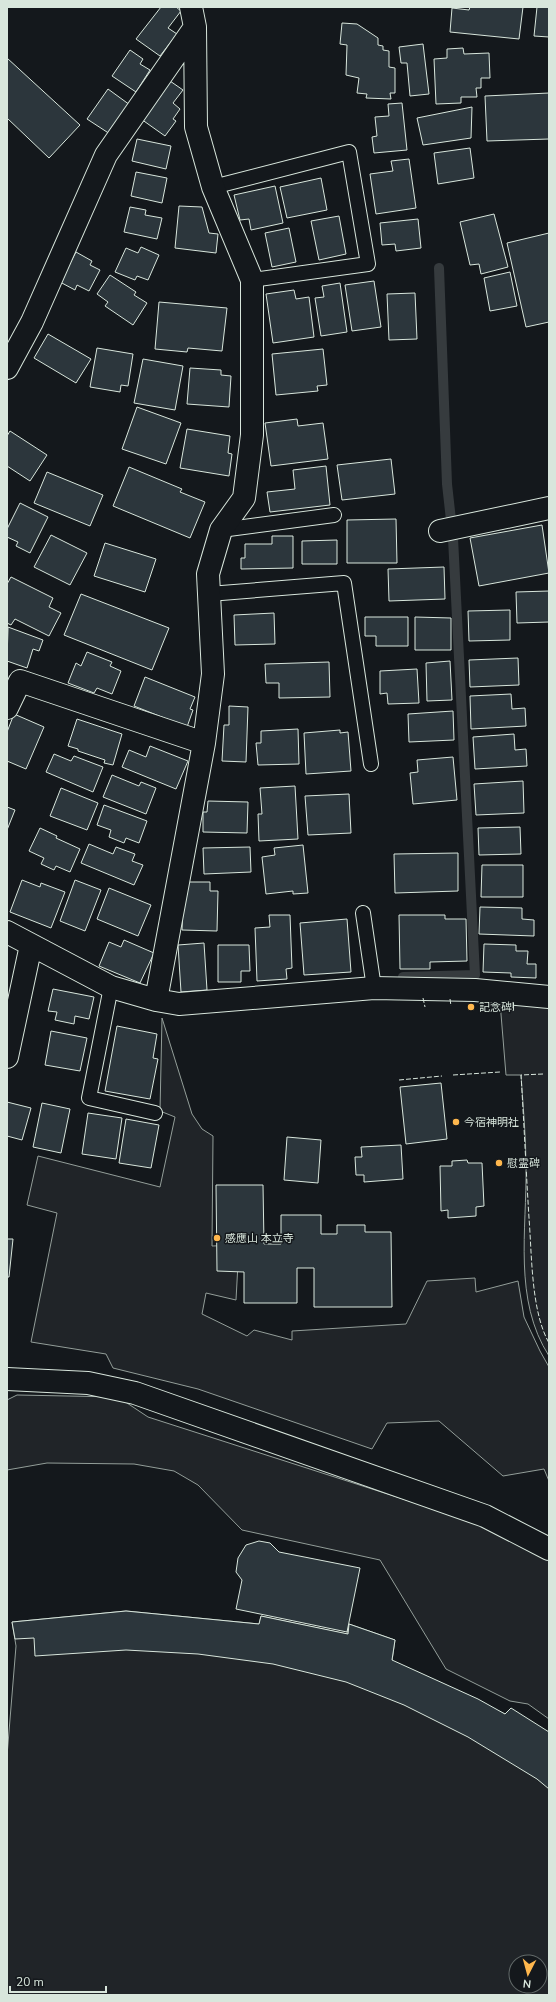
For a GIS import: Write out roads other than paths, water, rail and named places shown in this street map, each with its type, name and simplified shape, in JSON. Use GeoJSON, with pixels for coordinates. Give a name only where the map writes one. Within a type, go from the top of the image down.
{"type":"FeatureCollection","features":[{"type":"Feature","properties":{"kind":"street"},"geometry":{"type":"LineString","coordinates":[[156,1000],[204,743],[213,674],[208,574],[221,530],[244,498],[252,435],[252,280],[213,187],[196,127],[193,17]]}},
{"type":"Feature","properties":{"kind":"street"},"geometry":{"type":"LineString","coordinates":[[7,368],[32,322],[106,155],[193,17]]}},
{"type":"Feature","properties":{"kind":"street"},"geometry":{"type":"LineString","coordinates":[[440,531],[549,508]]}},
{"type":"Feature","properties":{"kind":"street"},"geometry":{"type":"LineString","coordinates":[[7,708],[20,681],[204,743]]}},
{"type":"Feature","properties":{"kind":"street"},"geometry":{"type":"LineString","coordinates":[[7,932],[111,987],[156,1000],[179,1004],[374,988],[475,990],[549,997]]}},
{"type":"Feature","properties":{"kind":"street"},"geometry":{"type":"LineString","coordinates":[[7,1058],[31,944]]}},
{"type":"Feature","properties":{"kind":"street"},"geometry":{"type":"LineString","coordinates":[[7,1379],[88,1383],[135,1393],[485,1516],[549,1549]]}},
{"type":"Feature","properties":{"kind":"lane"},"geometry":{"type":"LineString","coordinates":[[213,187],[349,152],[368,264],[252,280]]}},
{"type":"Feature","properties":{"kind":"lane"},"geometry":{"type":"LineString","coordinates":[[221,530],[334,515]]}},
{"type":"Feature","properties":{"kind":"lane"},"geometry":{"type":"LineString","coordinates":[[209,594],[344,583],[372,764]]}},
{"type":"Feature","properties":{"kind":"lane"},"geometry":{"type":"LineString","coordinates":[[363,913],[374,988]]}},
{"type":"Feature","properties":{"kind":"lane"},"geometry":{"type":"LineString","coordinates":[[111,987],[88,1098],[155,1113]]}},
{"type":"Feature","properties":{"kind":"waterway"},"geometry":{"type":"LineString","coordinates":[[403,977],[475,975],[453,538],[447,484],[439,268]]}},
{"type":"Feature","properties":{"kind":"place","name":"記念碑"},"geometry":{"type":"Point","coordinates":[471,1007]}},
{"type":"Feature","properties":{"kind":"place","name":"今宿神明社"},"geometry":{"type":"Point","coordinates":[456,1122]}},
{"type":"Feature","properties":{"kind":"place","name":"慰霊碑"},"geometry":{"type":"Point","coordinates":[499,1163]}},
{"type":"Feature","properties":{"kind":"place","name":"感應山 本立寺"},"geometry":{"type":"Point","coordinates":[217,1238]}}]}
